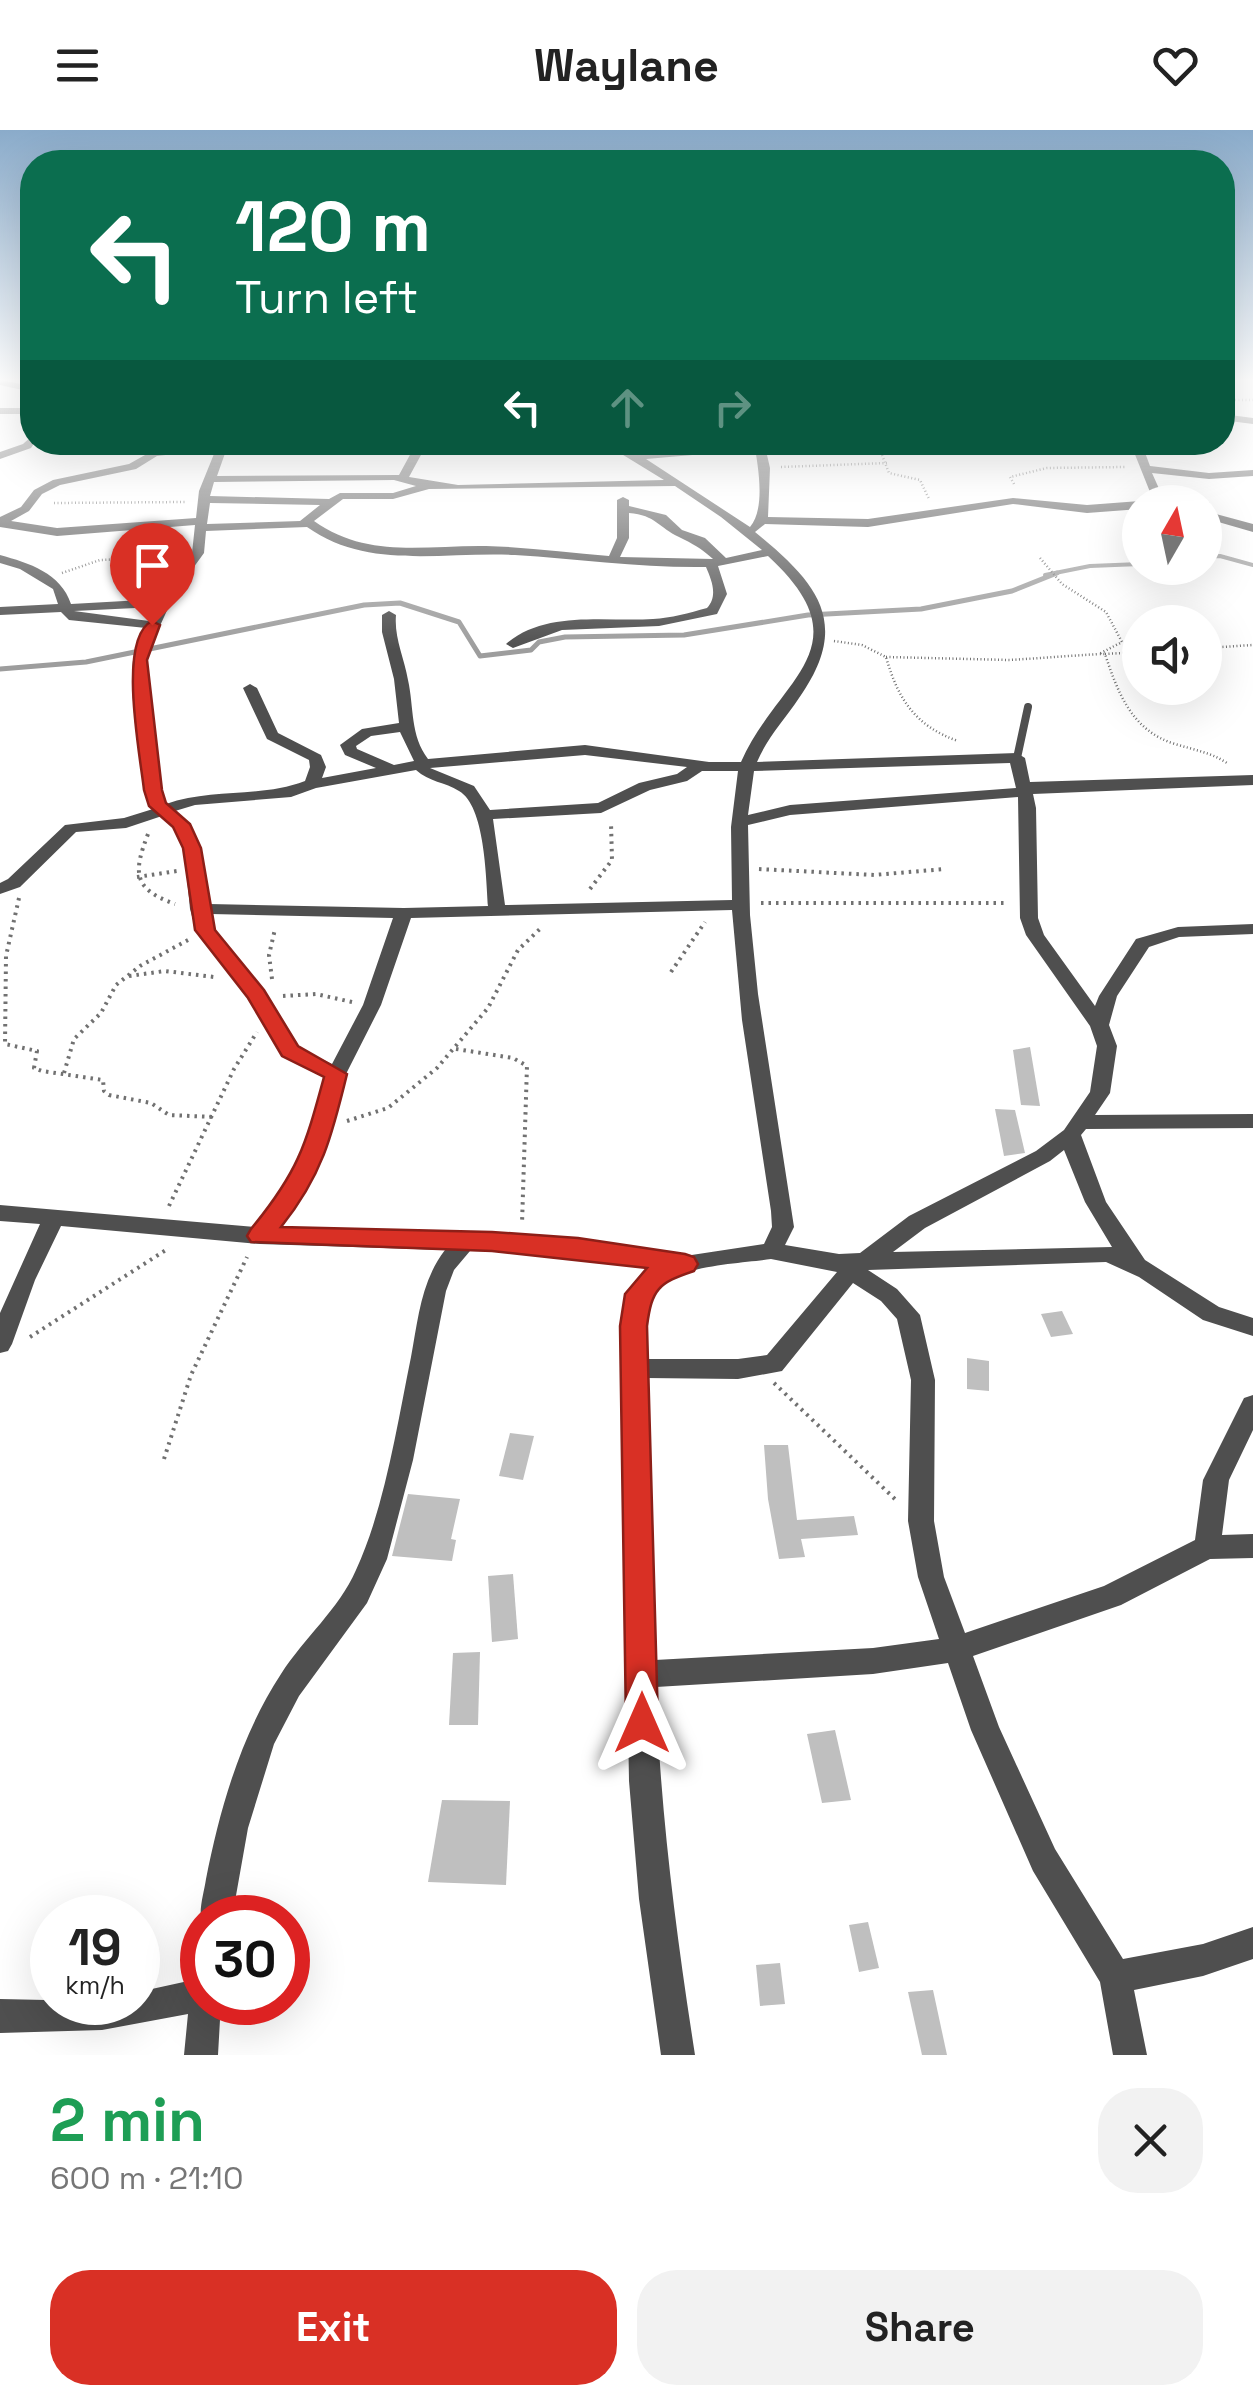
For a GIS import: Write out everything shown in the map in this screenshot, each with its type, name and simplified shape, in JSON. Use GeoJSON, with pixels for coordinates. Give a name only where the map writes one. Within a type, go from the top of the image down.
{"type":"FeatureCollection","features":[{"type":"Feature","properties":{"kind":"street"},"geometry":{"type":"LineString","coordinates":[[0,523],[25,509],[38,492],[58,482],[118,470]]}},
{"type":"Feature","properties":{"kind":"street"},"geometry":{"type":"LineString","coordinates":[[156,812],[140,687],[140,652],[164,603],[194,558],[213,470]]}},
{"type":"Feature","properties":{"kind":"street"},"geometry":{"type":"LineString","coordinates":[[403,478],[407,470]]}},
{"type":"Feature","properties":{"kind":"street"},"geometry":{"type":"LineString","coordinates":[[655,470],[750,532],[772,551],[818,623],[802,686],[754,750],[747,767],[740,822],[742,948],[782,1201],[783,1228],[771,1251]]}},
{"type":"Feature","properties":{"kind":"street"},"geometry":{"type":"LineString","coordinates":[[750,532],[762,520],[764,470]]}},
{"type":"Feature","properties":{"kind":"street"},"geometry":{"type":"LineString","coordinates":[[1148,470],[1150,485]]}},
{"type":"Feature","properties":{"kind":"street"},"geometry":{"type":"LineString","coordinates":[[1155,470],[1209,476],[1253,473]]}},
{"type":"Feature","properties":{"kind":"street"},"geometry":{"type":"LineString","coordinates":[[210,479],[403,478],[429,486],[676,483]]}},
{"type":"Feature","properties":{"kind":"street"},"geometry":{"type":"LineString","coordinates":[[308,522],[327,502],[340,496],[406,495],[429,486]]}},
{"type":"Feature","properties":{"kind":"street"},"geometry":{"type":"LineString","coordinates":[[206,500],[327,502]]}},
{"type":"Feature","properties":{"kind":"street"},"geometry":{"type":"LineString","coordinates":[[762,520],[868,523],[993,502],[1043,502],[1087,508],[1122,506]]}},
{"type":"Feature","properties":{"kind":"street"},"geometry":{"type":"LineString","coordinates":[[514,644],[531,634],[565,626],[653,623],[712,611],[720,598],[716,561],[700,541],[678,534],[672,522],[644,509],[624,505],[623,538],[614,558]]}},
{"type":"Feature","properties":{"kind":"street"},"geometry":{"type":"LineString","coordinates":[[1222,519],[1253,528]]}},
{"type":"Feature","properties":{"kind":"street"},"geometry":{"type":"LineString","coordinates":[[0,523],[57,532],[308,522],[340,540],[381,552],[488,550],[716,561],[772,551]]}},
{"type":"Feature","properties":{"kind":"street"},"geometry":{"type":"LineString","coordinates":[[0,560],[28,568],[62,590],[64,608],[74,617],[152,625]]}},
{"type":"Feature","properties":{"kind":"street"},"geometry":{"type":"LineString","coordinates":[[0,571],[28,568]]}},
{"type":"Feature","properties":{"kind":"street"},"geometry":{"type":"LineString","coordinates":[[0,611],[164,603]]}},
{"type":"Feature","properties":{"kind":"street"},"geometry":{"type":"LineString","coordinates":[[388,615],[387,636],[400,676],[408,739],[421,765],[434,777],[472,791],[490,838],[497,910]]}},
{"type":"Feature","properties":{"kind":"street"},"geometry":{"type":"LineString","coordinates":[[250,688],[272,736],[316,758],[318,767],[312,784]]}},
{"type":"Feature","properties":{"kind":"street"},"geometry":{"type":"LineString","coordinates":[[393,770],[350,752],[348,746],[367,732],[406,726]]}},
{"type":"Feature","properties":{"kind":"street"},"geometry":{"type":"LineString","coordinates":[[0,889],[14,884],[71,828],[111,826],[212,797],[291,792],[312,784],[421,765],[593,750],[747,767],[1017,758],[1025,790],[1029,904],[1035,935],[1100,1025],[1108,1046],[1100,1093],[1077,1128],[1043,1156],[918,1222],[852,1264],[785,1355],[761,1368],[635,1368]]}},
{"type":"Feature","properties":{"kind":"street"},"geometry":{"type":"LineString","coordinates":[[483,815],[601,808],[645,786],[682,778],[705,765]]}},
{"type":"Feature","properties":{"kind":"street"},"geometry":{"type":"LineString","coordinates":[[740,822],[790,810],[1025,790],[1253,780]]}},
{"type":"Feature","properties":{"kind":"street"},"geometry":{"type":"LineString","coordinates":[[156,812],[181,824],[198,869],[199,909],[205,930],[258,992],[290,1050],[336,1074]]}},
{"type":"Feature","properties":{"kind":"street"},"geometry":{"type":"LineString","coordinates":[[199,909],[404,913],[741,905]]}},
{"type":"Feature","properties":{"kind":"street"},"geometry":{"type":"LineString","coordinates":[[260,1236],[290,1198],[316,1152],[336,1074],[372,1005],[404,913]]}},
{"type":"Feature","properties":{"kind":"street"},"geometry":{"type":"LineString","coordinates":[[1100,1025],[1108,996],[1133,951],[1142,943],[1178,932],[1253,929]]}},
{"type":"Feature","properties":{"kind":"street"},"geometry":{"type":"LineString","coordinates":[[1077,1128],[1253,1122]]}},
{"type":"Feature","properties":{"kind":"street"},"geometry":{"type":"LineString","coordinates":[[1077,1128],[1084,1184],[1098,1212],[1135,1262],[1205,1314],[1253,1328]]}},
{"type":"Feature","properties":{"kind":"street"},"geometry":{"type":"LineString","coordinates":[[0,1213],[260,1236],[522,1244],[685,1264]]}},
{"type":"Feature","properties":{"kind":"street"},"geometry":{"type":"LineString","coordinates":[[8,1345],[24,1280],[54,1220]]}},
{"type":"Feature","properties":{"kind":"street"},"geometry":{"type":"LineString","coordinates":[[219,1895],[246,1783],[266,1728],[290,1684],[361,1588],[373,1563],[406,1436],[432,1304],[443,1270],[467,1240]]}},
{"type":"Feature","properties":{"kind":"street"},"geometry":{"type":"LineString","coordinates":[[678,2055],[655,1899],[645,1796],[633,1326],[638,1294],[658,1273],[685,1264],[771,1251],[852,1264],[1107,1254],[1135,1262]]}},
{"type":"Feature","properties":{"kind":"street"},"geometry":{"type":"LineString","coordinates":[[852,1264],[908,1315],[923,1380],[921,1520],[931,1576],[986,1730],[1044,1860],[1116,1977],[1130,2055]]}},
{"type":"Feature","properties":{"kind":"street"},"geometry":{"type":"LineString","coordinates":[[1207,1547],[1216,1480],[1253,1405]]}},
{"type":"Feature","properties":{"kind":"street"},"geometry":{"type":"LineString","coordinates":[[642,1674],[872,1661],[958,1648],[1111,1596],[1207,1547],[1253,1546]]}},
{"type":"Feature","properties":{"kind":"street"},"geometry":{"type":"LineString","coordinates":[[1116,1977],[1203,1960],[1253,1943]]}},
{"type":"Feature","properties":{"kind":"street"},"geometry":{"type":"LineString","coordinates":[[0,2016],[58,2018],[124,2013],[180,1999]]}},
{"type":"Feature","properties":{"kind":"street"},"geometry":{"type":"LineString","coordinates":[[201,2055],[203,2025]]}},
{"type":"Feature","properties":{"kind":"lane"},"geometry":{"type":"LineString","coordinates":[[1017,758],[1028,708]]}},
{"type":"Feature","properties":{"kind":"path"},"geometry":{"type":"LineString","coordinates":[[889,470],[892,475],[920,480],[931,503],[945,509]]}},
{"type":"Feature","properties":{"kind":"path"},"geometry":{"type":"LineString","coordinates":[[1043,470],[1010,477],[1023,493],[1043,502]]}},
{"type":"Feature","properties":{"kind":"path"},"geometry":{"type":"LineString","coordinates":[[25,509],[58,503],[206,500]]}},
{"type":"Feature","properties":{"kind":"path"},"geometry":{"type":"LineString","coordinates":[[48,580],[79,565],[129,558],[194,558]]}},
{"type":"Feature","properties":{"kind":"path"},"geometry":{"type":"LineString","coordinates":[[1040,558],[1062,584],[1110,616],[1122,642],[1099,654]]}},
{"type":"Feature","properties":{"kind":"path"},"geometry":{"type":"LineString","coordinates":[[818,623],[886,657],[1010,660],[1122,653]]}},
{"type":"Feature","properties":{"kind":"path"},"geometry":{"type":"LineString","coordinates":[[1222,647],[1253,645]]}},
{"type":"Feature","properties":{"kind":"path"},"geometry":{"type":"LineString","coordinates":[[1105,654],[1115,689],[1127,712],[1143,730],[1169,742],[1209,751],[1235,768]]}},
{"type":"Feature","properties":{"kind":"path"},"geometry":{"type":"LineString","coordinates":[[886,657],[895,689],[908,714],[926,729],[961,742],[988,758]]}},
{"type":"Feature","properties":{"kind":"path"},"geometry":{"type":"LineString","coordinates":[[316,1152],[347,1122],[388,1108],[404,1098],[456,1048],[488,1008],[518,950],[610,868],[615,854],[610,804]]}},
{"type":"Feature","properties":{"kind":"path"},"geometry":{"type":"LineString","coordinates":[[156,812],[137,877],[146,893],[199,909]]}},
{"type":"Feature","properties":{"kind":"path"},"geometry":{"type":"LineString","coordinates":[[740,868],[874,875],[945,869]]}},
{"type":"Feature","properties":{"kind":"path"},"geometry":{"type":"LineString","coordinates":[[137,877],[198,869]]}},
{"type":"Feature","properties":{"kind":"path"},"geometry":{"type":"LineString","coordinates":[[29,870],[3,958],[5,1044],[38,1051],[34,1068],[103,1080],[104,1091],[110,1095],[151,1102],[169,1115],[214,1116]]}},
{"type":"Feature","properties":{"kind":"path"},"geometry":{"type":"LineString","coordinates":[[741,905],[878,900],[1029,904]]}},
{"type":"Feature","properties":{"kind":"path"},"geometry":{"type":"LineString","coordinates":[[258,992],[277,910]]}},
{"type":"Feature","properties":{"kind":"path"},"geometry":{"type":"LineString","coordinates":[[63,1075],[74,1038],[101,1014],[125,977],[205,930]]}},
{"type":"Feature","properties":{"kind":"path"},"geometry":{"type":"LineString","coordinates":[[125,977],[184,972],[258,992],[316,994],[372,1005]]}},
{"type":"Feature","properties":{"kind":"path"},"geometry":{"type":"LineString","coordinates":[[159,1229],[234,1069],[268,1016]]}},
{"type":"Feature","properties":{"kind":"path"},"geometry":{"type":"LineString","coordinates":[[456,1048],[486,1057],[516,1057],[527,1066],[522,1244]]}},
{"type":"Feature","properties":{"kind":"path"},"geometry":{"type":"LineString","coordinates":[[8,1345],[193,1232]]}},
{"type":"Feature","properties":{"kind":"path"},"geometry":{"type":"LineString","coordinates":[[164,1460],[191,1375],[230,1285],[260,1236]]}},
{"type":"Feature","properties":{"kind":"path"},"geometry":{"type":"LineString","coordinates":[[761,1368],[798,1410],[921,1520]]}},
{"type":"Feature","properties":{"kind":"building"},"geometry":{"type":"Polygon","coordinates":[[[1030,1047],[1040,1106],[1021,1105],[1013,1050],[1030,1047]]]}},
{"type":"Feature","properties":{"kind":"building"},"geometry":{"type":"Polygon","coordinates":[[[995,1109],[1015,1110],[1025,1153],[1004,1156],[995,1109]]]}},
{"type":"Feature","properties":{"kind":"building"},"geometry":{"type":"Polygon","coordinates":[[[1062,1311],[1073,1334],[1051,1337],[1041,1314],[1062,1311]]]}},
{"type":"Feature","properties":{"kind":"building"},"geometry":{"type":"Polygon","coordinates":[[[967,1358],[989,1361],[989,1391],[967,1389],[967,1358]]]}},
{"type":"Feature","properties":{"kind":"building"},"geometry":{"type":"Polygon","coordinates":[[[510,1433],[534,1436],[523,1480],[499,1476],[510,1433]]]}},
{"type":"Feature","properties":{"kind":"building"},"geometry":{"type":"Polygon","coordinates":[[[764,1445],[788,1445],[797,1520],[854,1516],[858,1535],[801,1539],[805,1557],[779,1559],[768,1499],[764,1445]]]}},
{"type":"Feature","properties":{"kind":"building"},"geometry":{"type":"Polygon","coordinates":[[[408,1494],[460,1499],[451,1539],[456,1540],[452,1561],[392,1556],[408,1494]]]}},
{"type":"Feature","properties":{"kind":"building"},"geometry":{"type":"Polygon","coordinates":[[[513,1574],[518,1639],[492,1642],[488,1576],[513,1574]]]}},
{"type":"Feature","properties":{"kind":"building"},"geometry":{"type":"Polygon","coordinates":[[[480,1652],[478,1725],[449,1725],[453,1653],[480,1652]]]}},
{"type":"Feature","properties":{"kind":"building"},"geometry":{"type":"Polygon","coordinates":[[[835,1730],[851,1800],[822,1803],[807,1734],[835,1730]]]}},
{"type":"Feature","properties":{"kind":"building"},"geometry":{"type":"Polygon","coordinates":[[[442,1800],[510,1801],[506,1885],[428,1882],[442,1800]]]}},
{"type":"Feature","properties":{"kind":"building"},"geometry":{"type":"Polygon","coordinates":[[[868,1922],[879,1968],[859,1972],[849,1925],[868,1922]]]}},
{"type":"Feature","properties":{"kind":"building"},"geometry":{"type":"Polygon","coordinates":[[[780,1963],[785,2004],[760,2006],[756,1965],[780,1963]]]}},
{"type":"Feature","properties":{"kind":"building"},"geometry":{"type":"Polygon","coordinates":[[[933,1990],[947,2055],[922,2055],[908,1992],[933,1990]]]}},
{"type":"Feature","properties":{"kind":"waterway"},"geometry":{"type":"LineString","coordinates":[[1222,557],[1253,565]]}},
{"type":"Feature","properties":{"kind":"waterway"},"geometry":{"type":"LineString","coordinates":[[1045,575],[1122,565]]}},
{"type":"Feature","properties":{"kind":"waterway"},"geometry":{"type":"LineString","coordinates":[[0,669],[86,662],[364,605],[400,603],[459,622],[480,656],[531,650],[539,642],[565,637],[684,635],[808,615],[921,609],[1012,591],[1057,573]]}},
{"type":"Feature","properties":{"kind":"route"},"geometry":{"type":"LineString","coordinates":[[152,625],[139,660],[153,790],[158,806],[181,824],[192,848],[205,930],[257,995],[290,1050],[316,1067],[336,1074],[316,1152],[290,1198],[260,1236],[492,1242],[578,1248],[685,1264],[658,1273],[638,1294],[633,1326],[642,1723]]}}]}
